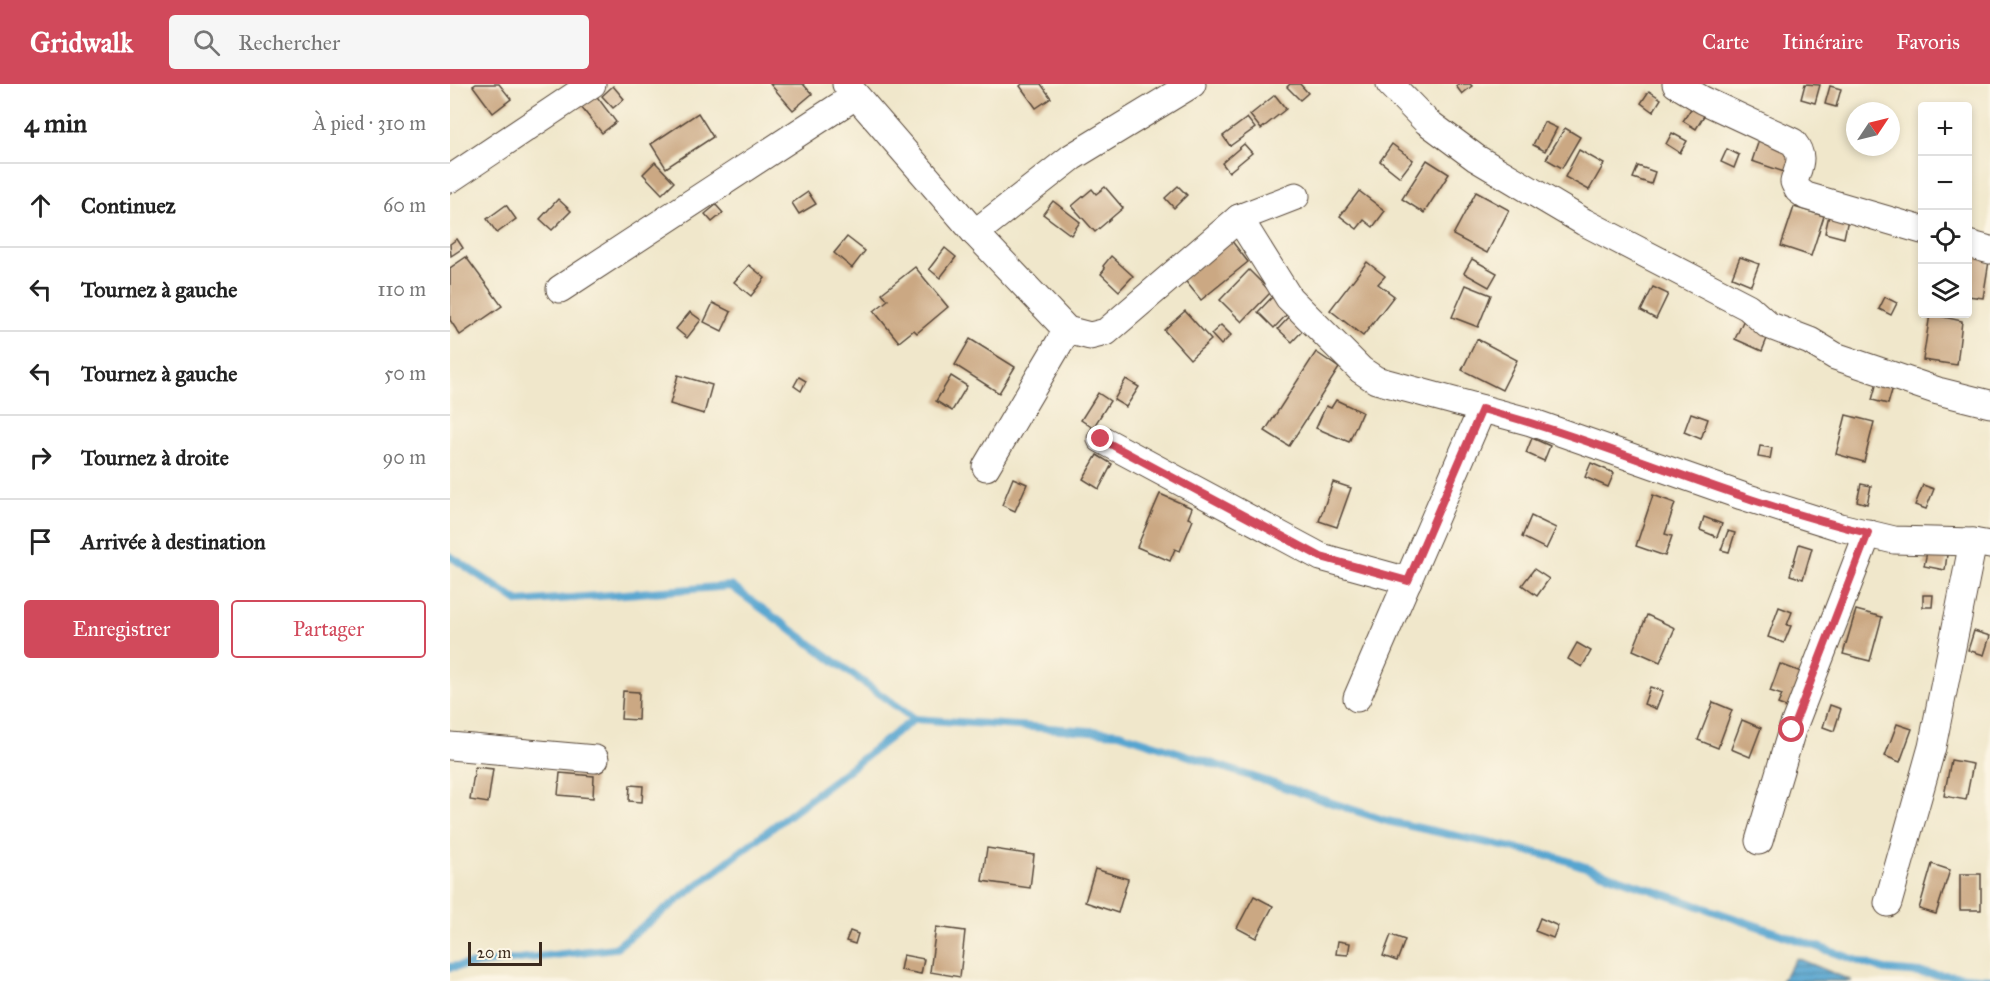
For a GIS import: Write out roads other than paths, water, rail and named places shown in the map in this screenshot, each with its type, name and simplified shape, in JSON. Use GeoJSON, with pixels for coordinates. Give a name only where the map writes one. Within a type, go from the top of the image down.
{"type":"FeatureCollection","features":[{"type":"Feature","properties":{"kind":"street"},"geometry":{"type":"LineString","coordinates":[[450,178],[592,84]]}},
{"type":"Feature","properties":{"kind":"street"},"geometry":{"type":"LineString","coordinates":[[975,233],[1072,157],[1192,84]]}},
{"type":"Feature","properties":{"kind":"street"},"geometry":{"type":"LineString","coordinates":[[1390,84],[1426,122],[1476,158],[1584,222],[1749,308],[1768,325],[1810,341],[1835,356],[1938,391],[1990,404]]}},
{"type":"Feature","properties":{"kind":"street"},"geometry":{"type":"LineString","coordinates":[[1676,84],[1703,100],[1793,142],[1800,150],[1800,162],[1794,182],[1798,190],[1806,196],[1918,229]]}},
{"type":"Feature","properties":{"kind":"street"},"geometry":{"type":"LineString","coordinates":[[560,289],[851,90],[975,233],[1067,330],[1090,336],[1106,332],[1239,218],[1296,196]]}},
{"type":"Feature","properties":{"kind":"street"},"geometry":{"type":"LineString","coordinates":[[1239,218],[1289,298],[1361,370],[1376,380],[1531,422],[1742,496],[1840,527],[1894,540],[1982,544],[1932,747],[1888,903]]}},
{"type":"Feature","properties":{"kind":"street"},"geometry":{"type":"LineString","coordinates":[[1972,245],[1990,250]]}},
{"type":"Feature","properties":{"kind":"street"},"geometry":{"type":"LineString","coordinates":[[986,467],[1067,330]]}},
{"type":"Feature","properties":{"kind":"street"},"geometry":{"type":"LineString","coordinates":[[1357,698],[1482,409]]}},
{"type":"Feature","properties":{"kind":"street"},"geometry":{"type":"LineString","coordinates":[[1101,439],[1321,557],[1408,581]]}},
{"type":"Feature","properties":{"kind":"street"},"geometry":{"type":"LineString","coordinates":[[1759,841],[1792,730],[1868,533]]}},
{"type":"Feature","properties":{"kind":"street"},"geometry":{"type":"LineString","coordinates":[[450,746],[595,759]]}},
{"type":"Feature","properties":{"kind":"water"},"geometry":{"type":"Polygon","coordinates":[[[1797,958],[1852,981],[1781,981],[1797,958]]]}},
{"type":"Feature","properties":{"kind":"waterway"},"geometry":{"type":"LineString","coordinates":[[450,556],[519,602],[731,586],[914,719]]}},
{"type":"Feature","properties":{"kind":"waterway"},"geometry":{"type":"LineString","coordinates":[[450,967],[615,948],[914,719],[1119,733],[1387,821],[1559,858],[1885,970],[1990,979]]}}]}
